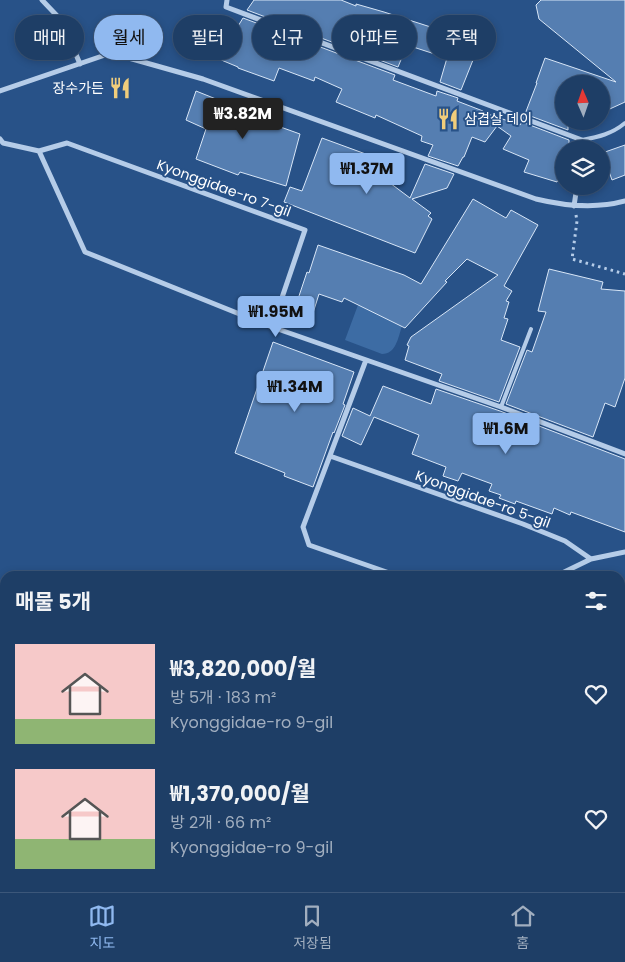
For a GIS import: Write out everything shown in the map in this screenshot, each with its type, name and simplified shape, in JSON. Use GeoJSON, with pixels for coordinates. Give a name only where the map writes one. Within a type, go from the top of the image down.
{"type":"FeatureCollection","features":[{"type":"Feature","properties":{"kind":"street"},"geometry":{"type":"LineString","coordinates":[[42,0],[62,21],[80,64]]}},
{"type":"Feature","properties":{"kind":"street"},"geometry":{"type":"LineString","coordinates":[[227,0],[226,7],[582,140]]}},
{"type":"Feature","properties":{"kind":"street"},"geometry":{"type":"LineString","coordinates":[[0,91],[111,53],[193,76],[536,199],[574,206],[598,206],[625,201]]}},
{"type":"Feature","properties":{"kind":"street","name":"Kyonggidae-ro 7-gil"},"geometry":{"type":"LineString","coordinates":[[0,139],[3,143],[39,151],[67,143],[305,230],[272,326]]}},
{"type":"Feature","properties":{"kind":"street"},"geometry":{"type":"LineString","coordinates":[[39,151],[85,252],[272,326],[501,407],[625,454]]}},
{"type":"Feature","properties":{"kind":"street"},"geometry":{"type":"LineString","coordinates":[[574,206],[576,195]]}},
{"type":"Feature","properties":{"kind":"street"},"geometry":{"type":"LineString","coordinates":[[366,360],[303,527],[309,545],[384,571]]}},
{"type":"Feature","properties":{"kind":"street","name":"Kyonggidae-ro 5-gil"},"geometry":{"type":"LineString","coordinates":[[330,456],[557,537],[591,559]]}},
{"type":"Feature","properties":{"kind":"street"},"geometry":{"type":"LineString","coordinates":[[566,571],[591,559],[625,552]]}},
{"type":"Feature","properties":{"kind":"lane"},"geometry":{"type":"LineString","coordinates":[[582,140],[602,136],[625,123]]}},
{"type":"Feature","properties":{"kind":"lane"},"geometry":{"type":"LineString","coordinates":[[501,407],[531,329]]}},
{"type":"Feature","properties":{"kind":"path"},"geometry":{"type":"LineString","coordinates":[[574,206],[577,221],[572,259],[625,274]]}},
{"type":"Feature","properties":{"kind":"shaded area"},"geometry":{"type":"Polygon","coordinates":[[[358,305],[402,326],[396,344],[387,353],[382,354],[345,340],[358,305]]]}},
{"type":"Feature","properties":{"kind":"building"},"geometry":{"type":"Polygon","coordinates":[[[254,0],[341,0],[356,6],[356,4],[393,15],[332,15],[332,42],[322,38],[322,15],[260,15],[247,10],[254,0]]]}},
{"type":"Feature","properties":{"kind":"building"},"geometry":{"type":"Polygon","coordinates":[[[541,0],[625,0],[625,102],[610,109],[610,80],[616,82],[610,75],[607,75],[539,19],[536,5],[541,0]]]}},
{"type":"Feature","properties":{"kind":"building"},"geometry":{"type":"Polygon","coordinates":[[[243,18],[252,21],[252,60],[322,60],[322,48],[332,51],[332,60],[355,60],[395,75],[393,80],[436,96],[437,91],[458,98],[457,101],[482,112],[520,125],[522,122],[569,140],[555,140],[555,181],[524,172],[529,160],[503,149],[511,136],[497,126],[485,142],[472,137],[458,166],[428,156],[433,145],[421,141],[422,136],[376,115],[375,118],[336,102],[342,89],[315,77],[314,81],[279,68],[274,81],[221,60],[242,60],[243,18]]]}},
{"type":"Feature","properties":{"kind":"building"},"geometry":{"type":"Polygon","coordinates":[[[417,23],[427,26],[427,52],[417,48],[417,23]]]}},
{"type":"Feature","properties":{"kind":"building"},"geometry":{"type":"Polygon","coordinates":[[[545,58],[595,75],[555,75],[555,125],[525,114],[545,58]]]}},
{"type":"Feature","properties":{"kind":"building"},"geometry":{"type":"Polygon","coordinates":[[[379,60],[401,60],[398,67],[379,60]]]}},
{"type":"Feature","properties":{"kind":"building"},"geometry":{"type":"Polygon","coordinates":[[[446,60],[473,60],[461,90],[440,82],[446,60]]]}},
{"type":"Feature","properties":{"kind":"building"},"geometry":{"type":"Polygon","coordinates":[[[196,91],[226,103],[228,99],[265,111],[261,120],[300,134],[286,186],[240,172],[238,175],[196,159],[206,129],[186,120],[196,91]]]}},
{"type":"Feature","properties":{"kind":"building"},"geometry":{"type":"Polygon","coordinates":[[[322,138],[393,164],[386,180],[410,198],[425,164],[454,174],[447,188],[412,199],[431,213],[428,216],[432,219],[415,253],[284,202],[290,187],[302,191],[322,138]]]}},
{"type":"Feature","properties":{"kind":"building"},"geometry":{"type":"Polygon","coordinates":[[[625,145],[625,175],[612,180],[610,174],[610,150],[625,145]]]}},
{"type":"Feature","properties":{"kind":"building"},"geometry":{"type":"Polygon","coordinates":[[[473,199],[506,218],[511,210],[538,225],[504,286],[512,291],[506,301],[509,302],[504,318],[508,319],[501,340],[520,347],[499,402],[439,381],[442,374],[405,360],[409,346],[407,345],[411,337],[498,275],[467,259],[445,281],[447,282],[405,328],[344,298],[342,302],[319,294],[313,313],[295,308],[318,245],[404,275],[421,284],[473,199]]]}},
{"type":"Feature","properties":{"kind":"building"},"geometry":{"type":"Polygon","coordinates":[[[549,269],[603,282],[601,289],[625,291],[625,378],[615,407],[605,403],[593,437],[506,404],[527,350],[532,352],[546,312],[538,311],[549,269]]]}},
{"type":"Feature","properties":{"kind":"building"},"geometry":{"type":"Polygon","coordinates":[[[273,342],[354,372],[343,404],[345,405],[313,487],[284,476],[285,473],[235,453],[273,342]]]}},
{"type":"Feature","properties":{"kind":"building"},"geometry":{"type":"Polygon","coordinates":[[[383,386],[431,404],[436,389],[500,411],[625,459],[625,532],[571,512],[570,515],[554,508],[552,514],[516,501],[515,504],[499,498],[501,495],[489,491],[492,484],[462,473],[458,481],[443,476],[446,467],[412,454],[419,435],[374,417],[361,445],[342,436],[353,408],[370,416],[383,386]]]}},
{"type":"Feature","properties":{"kind":"place","name":"장수가든"},"geometry":{"type":"Point","coordinates":[120,88]}},
{"type":"Feature","properties":{"kind":"place","name":"삼겹살 데이"},"geometry":{"type":"Point","coordinates":[448,119]}}]}
